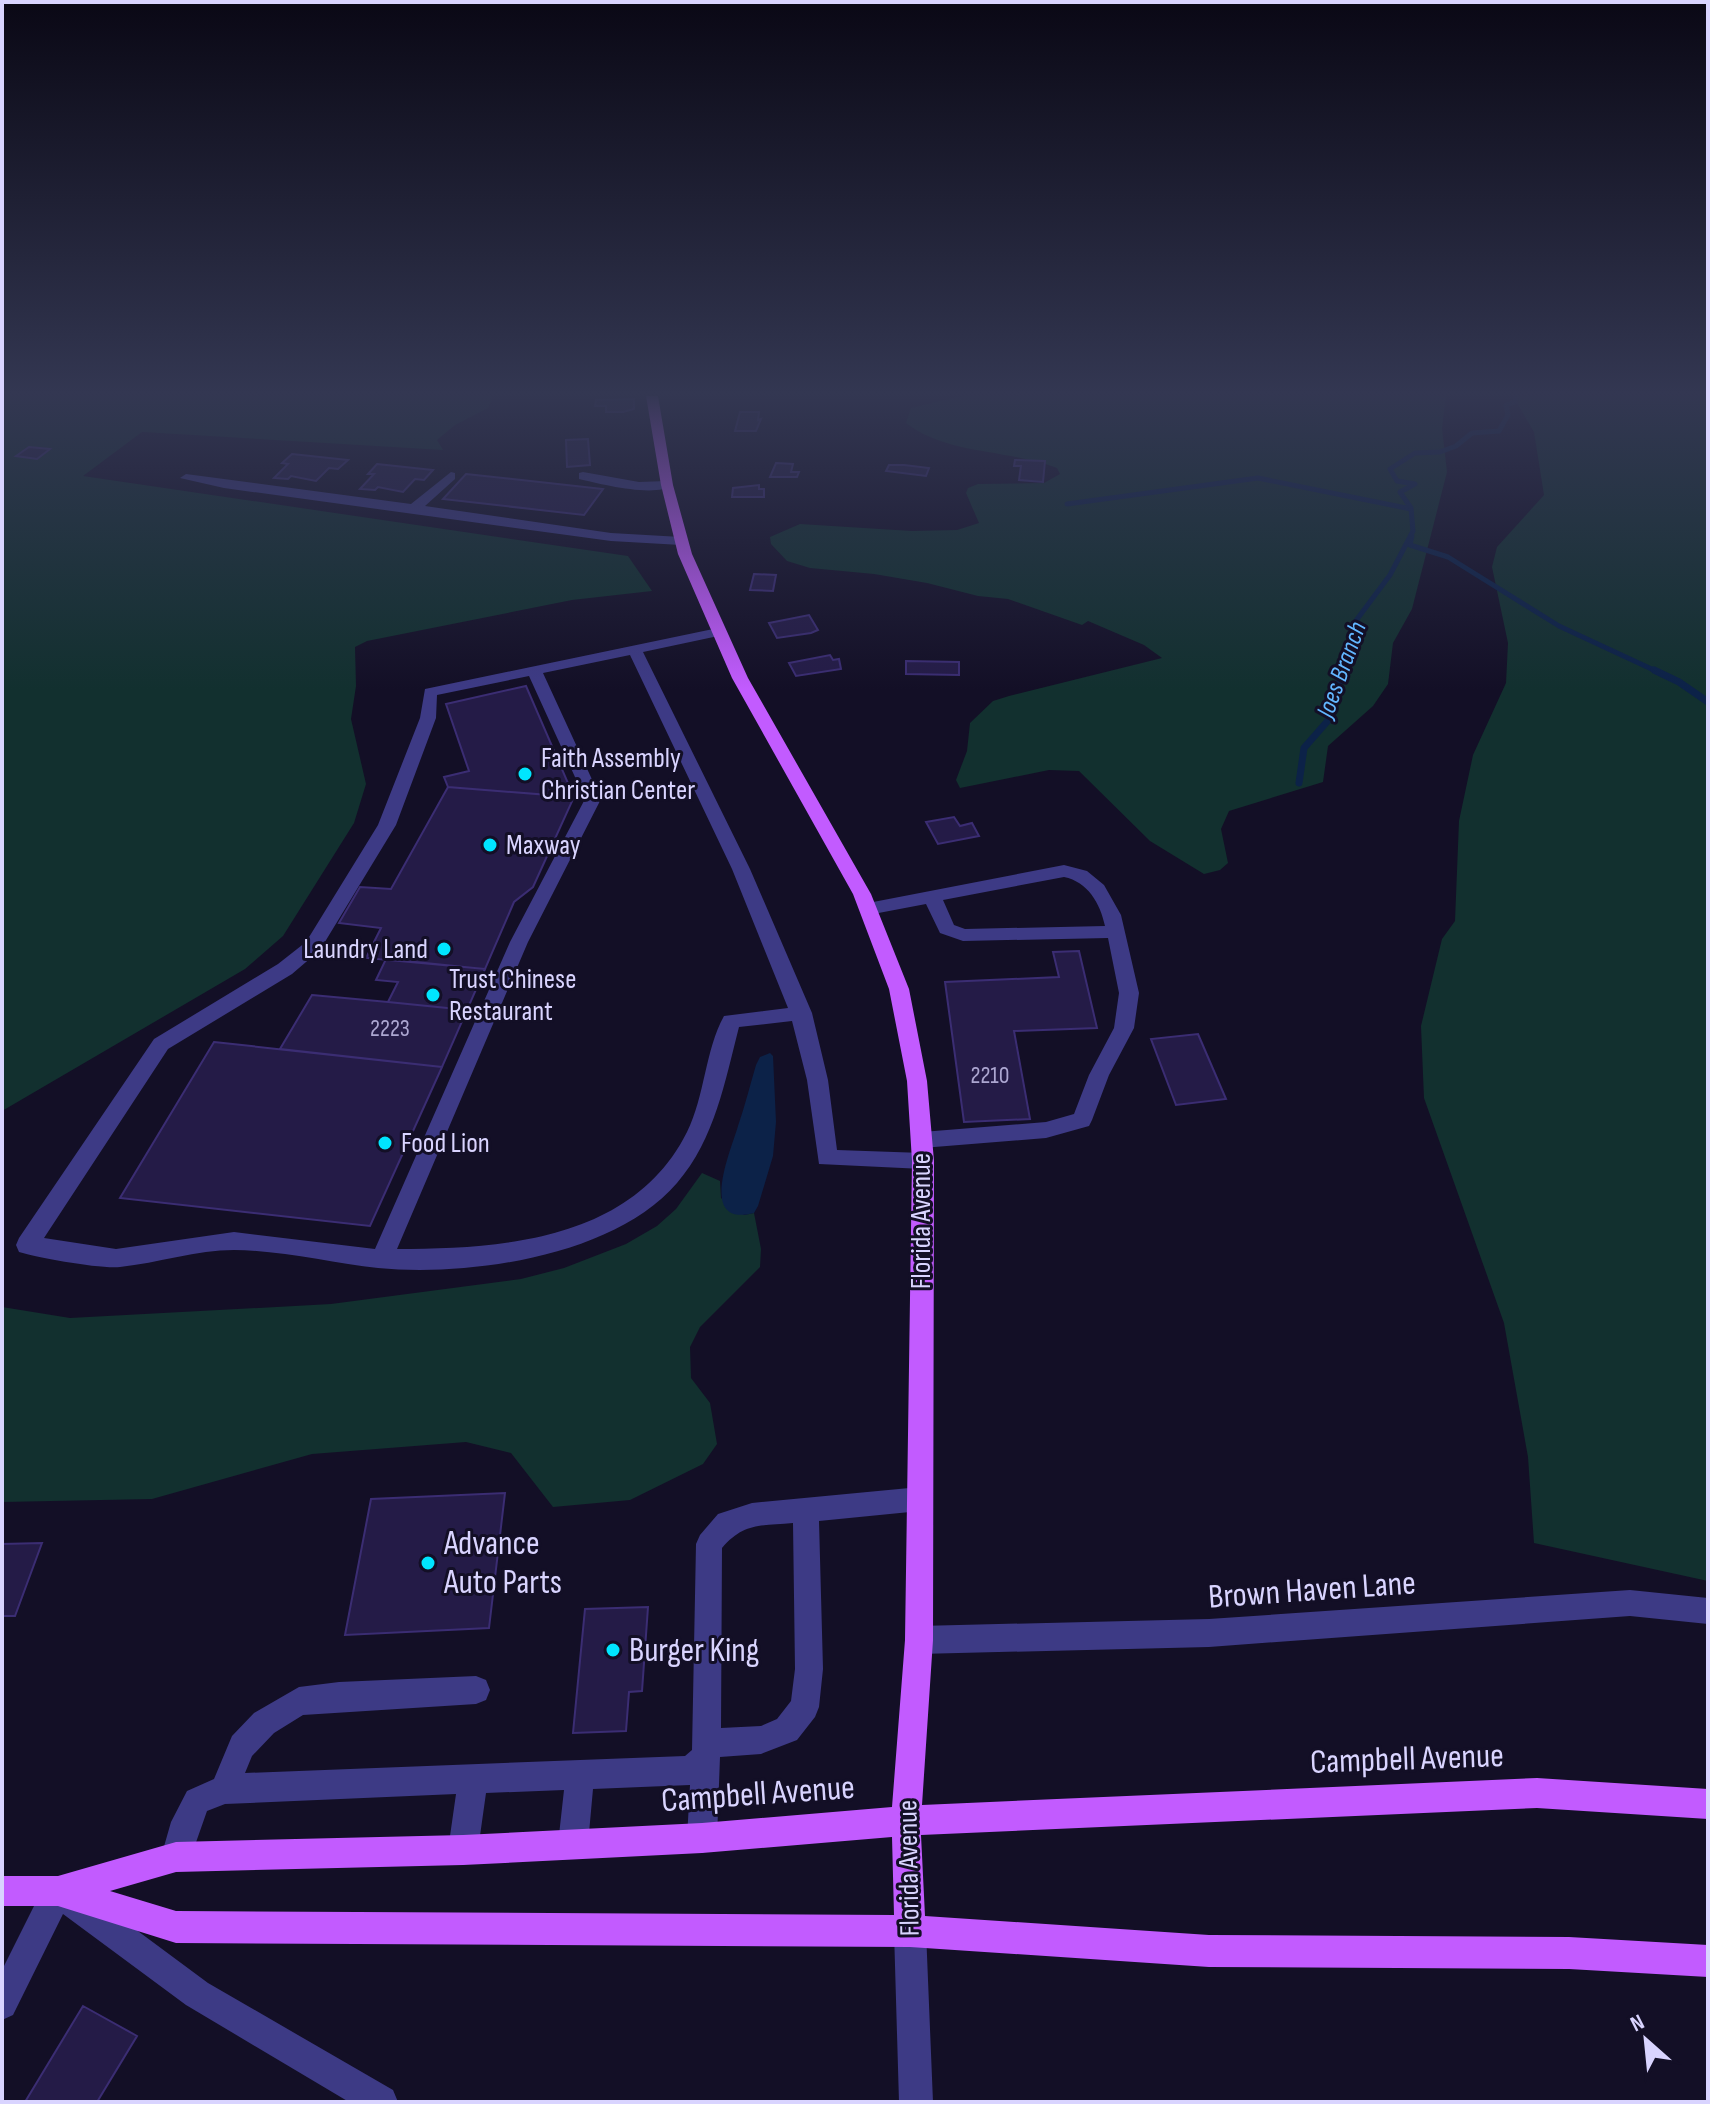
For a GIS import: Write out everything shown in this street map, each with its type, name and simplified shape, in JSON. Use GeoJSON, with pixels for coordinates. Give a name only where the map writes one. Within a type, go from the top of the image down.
{"type":"FeatureCollection","features":[{"type":"Feature","properties":{"kind":"main road","name":"Florida Avenue"},"geometry":{"type":"LineString","coordinates":[[669,494],[681,541],[718,632],[868,909],[899,989],[917,1081],[922,1151],[919,1640],[906,1821],[910,1931]]}},
{"type":"Feature","properties":{"kind":"main road","name":"Campbell Avenue"},"geometry":{"type":"LineString","coordinates":[[2,1891],[58,1891],[176,1857],[463,1850],[702,1838],[906,1821],[1537,1793],[1708,1804]]}},
{"type":"Feature","properties":{"kind":"main road","name":"Campbell Avenue"},"geometry":{"type":"LineString","coordinates":[[58,1891],[176,1927],[910,1931],[1209,1951],[1569,1953],[1708,1961]]}},
{"type":"Feature","properties":{"kind":"street"},"geometry":{"type":"LineString","coordinates":[[282,494],[586,530],[638,540],[681,541]]}},
{"type":"Feature","properties":{"kind":"street"},"geometry":{"type":"LineString","coordinates":[[414,509],[431,494]]}},
{"type":"Feature","properties":{"kind":"street"},"geometry":{"type":"LineString","coordinates":[[718,632],[430,692],[428,718],[387,825],[319,937],[306,954],[285,969],[161,1044],[27,1245],[116,1258],[234,1241],[382,1259],[459,1259],[530,1251],[575,1239],[631,1210],[669,1175],[695,1138],[731,1021],[802,1013]]}},
{"type":"Feature","properties":{"kind":"street"},"geometry":{"type":"LineString","coordinates":[[635,650],[722,827],[784,964],[802,1013],[820,1080],[827,1158],[922,1151],[1046,1130],[1082,1120],[1099,1075],[1124,1028],[1129,993],[1112,915],[1095,885],[1081,875],[1064,871],[868,909]]}},
{"type":"Feature","properties":{"kind":"street"},"geometry":{"type":"LineString","coordinates":[[382,1259],[519,942],[593,799],[534,671]]}},
{"type":"Feature","properties":{"kind":"street"},"geometry":{"type":"LineString","coordinates":[[932,897],[947,929],[963,935],[1116,932]]}},
{"type":"Feature","properties":{"kind":"street"},"geometry":{"type":"LineString","coordinates":[[702,1838],[709,1544],[727,1523],[752,1515],[920,1499]]}},
{"type":"Feature","properties":{"kind":"street"},"geometry":{"type":"LineString","coordinates":[[176,1857],[186,1822],[197,1801],[224,1789],[691,1770],[706,1750],[761,1740],[787,1730],[805,1707],[809,1669],[806,1511]]}},
{"type":"Feature","properties":{"kind":"street","name":"Brown Haven Lane"},"geometry":{"type":"LineString","coordinates":[[919,1640],[1209,1633],[1630,1603],[1708,1611]]}},
{"type":"Feature","properties":{"kind":"street"},"geometry":{"type":"LineString","coordinates":[[224,1789],[242,1746],[264,1723],[299,1701],[339,1696],[476,1690]]}},
{"type":"Feature","properties":{"kind":"street"},"geometry":{"type":"LineString","coordinates":[[573,1844],[580,1774]]}},
{"type":"Feature","properties":{"kind":"street"},"geometry":{"type":"LineString","coordinates":[[463,1850],[473,1779]]}},
{"type":"Feature","properties":{"kind":"street"},"geometry":{"type":"LineString","coordinates":[[2,2004],[58,1891],[197,1994],[381,2102]]}},
{"type":"Feature","properties":{"kind":"street","name":"Florida Avenue"},"geometry":{"type":"LineString","coordinates":[[910,1931],[916,2102]]}},
{"type":"Feature","properties":{"kind":"green space"},"geometry":{"type":"Polygon","coordinates":[[[2,494],[207,494],[628,556],[652,591],[572,600],[367,641],[355,647],[356,686],[351,719],[366,784],[354,823],[283,936],[245,969],[2,1111],[2,494]]]}},
{"type":"Feature","properties":{"kind":"green space"},"geometry":{"type":"Polygon","coordinates":[[[967,494],[1441,494],[1412,609],[1393,643],[1388,684],[1373,706],[1328,746],[1323,782],[1229,811],[1221,829],[1228,863],[1220,870],[1204,874],[1150,841],[1079,771],[1049,770],[960,788],[956,780],[967,751],[970,723],[993,701],[1162,658],[1144,645],[1088,621],[1082,625],[1008,599],[978,596],[874,574],[810,568],[787,561],[771,544],[770,537],[800,524],[912,531],[957,530],[979,523],[967,494]]]}},
{"type":"Feature","properties":{"kind":"green space"},"geometry":{"type":"Polygon","coordinates":[[[1708,494],[1708,1581],[1534,1543],[1528,1457],[1504,1323],[1424,1098],[1421,1026],[1442,939],[1455,921],[1459,821],[1473,755],[1506,683],[1508,643],[1492,567],[1497,547],[1544,495],[1708,494]]]}},
{"type":"Feature","properties":{"kind":"green space"},"geometry":{"type":"Polygon","coordinates":[[[702,1173],[720,1181],[721,1198],[744,1215],[754,1213],[761,1249],[760,1267],[700,1327],[690,1347],[691,1378],[710,1403],[717,1444],[703,1464],[630,1500],[553,1507],[511,1453],[466,1442],[312,1454],[152,1499],[2,1502],[2,1307],[70,1318],[331,1304],[521,1279],[564,1268],[626,1244],[657,1226],[676,1209],[702,1173]]]}},
{"type":"Feature","properties":{"kind":"water"},"geometry":{"type":"Polygon","coordinates":[[[770,1053],[773,1056],[776,1122],[773,1156],[754,1213],[736,1214],[726,1209],[722,1198],[725,1167],[756,1065],[760,1057],[770,1053]]]}},
{"type":"Feature","properties":{"kind":"building"},"geometry":{"type":"Polygon","coordinates":[[[447,494],[599,494],[584,515],[443,499],[447,494]]]}},
{"type":"Feature","properties":{"kind":"building"},"geometry":{"type":"Polygon","coordinates":[[[732,494],[764,494],[764,497],[732,497],[732,494]]]}},
{"type":"Feature","properties":{"kind":"building"},"geometry":{"type":"Polygon","coordinates":[[[754,574],[776,575],[773,591],[750,590],[754,574]]]}},
{"type":"Feature","properties":{"kind":"building"},"geometry":{"type":"Polygon","coordinates":[[[809,615],[818,630],[811,633],[777,638],[769,623],[809,615]]]}},
{"type":"Feature","properties":{"kind":"building"},"geometry":{"type":"Polygon","coordinates":[[[830,655],[833,660],[839,659],[841,669],[796,676],[789,663],[830,655]]]}},
{"type":"Feature","properties":{"kind":"building"},"geometry":{"type":"Polygon","coordinates":[[[906,661],[959,662],[959,675],[906,674],[906,661]]]}},
{"type":"Feature","properties":{"kind":"building"},"geometry":{"type":"Polygon","coordinates":[[[526,686],[574,797],[448,787],[444,777],[469,771],[446,704],[526,686]]]}},
{"type":"Feature","properties":{"kind":"building"},"geometry":{"type":"Polygon","coordinates":[[[448,787],[574,797],[533,887],[514,902],[485,969],[366,958],[381,928],[339,923],[360,887],[391,889],[448,787]]]}},
{"type":"Feature","properties":{"kind":"building"},"geometry":{"type":"Polygon","coordinates":[[[954,817],[960,826],[972,823],[979,836],[938,844],[926,822],[954,817]]]}},
{"type":"Feature","properties":{"kind":"building"},"geometry":{"type":"Polygon","coordinates":[[[1079,951],[1097,1028],[1014,1031],[1030,1119],[964,1122],[945,982],[1059,977],[1053,952],[1079,951]]]}},
{"type":"Feature","properties":{"kind":"building"},"geometry":{"type":"Polygon","coordinates":[[[386,959],[485,969],[467,1010],[388,1002],[398,982],[376,980],[386,959]]]}},
{"type":"Feature","properties":{"kind":"building"},"geometry":{"type":"Polygon","coordinates":[[[312,995],[467,1010],[442,1067],[280,1049],[312,995]]]}},
{"type":"Feature","properties":{"kind":"building"},"geometry":{"type":"Polygon","coordinates":[[[1198,1034],[1226,1099],[1176,1105],[1151,1039],[1198,1034]]]}},
{"type":"Feature","properties":{"kind":"building"},"geometry":{"type":"Polygon","coordinates":[[[214,1042],[442,1067],[370,1226],[120,1198],[214,1042]]]}},
{"type":"Feature","properties":{"kind":"building","name":"Advance Auto Parts"},"geometry":{"type":"Polygon","coordinates":[[[505,1493],[489,1628],[345,1635],[371,1499],[505,1493]]]}},
{"type":"Feature","properties":{"kind":"building"},"geometry":{"type":"Polygon","coordinates":[[[42,1543],[15,1616],[2,1616],[2,1544],[42,1543]]]}},
{"type":"Feature","properties":{"kind":"building","name":"Burger King"},"geometry":{"type":"Polygon","coordinates":[[[648,1607],[642,1691],[629,1692],[626,1731],[573,1733],[585,1609],[648,1607]]]}},
{"type":"Feature","properties":{"kind":"building"},"geometry":{"type":"Polygon","coordinates":[[[83,2006],[137,2036],[97,2102],[25,2102],[83,2006]]]}},
{"type":"Feature","properties":{"kind":"waterway"},"geometry":{"type":"LineString","coordinates":[[1067,504],[1139,494]]}},
{"type":"Feature","properties":{"kind":"waterway"},"geometry":{"type":"LineString","coordinates":[[1338,494],[1411,509]]}},
{"type":"Feature","properties":{"kind":"waterway","name":"Joes Branch"},"geometry":{"type":"LineString","coordinates":[[1342,672],[1352,626],[1390,575],[1413,531],[1411,508],[1402,494]]}},
{"type":"Feature","properties":{"kind":"waterway"},"geometry":{"type":"LineString","coordinates":[[1412,536],[1410,545],[1448,557],[1559,626],[1658,672]]}},
{"type":"Feature","properties":{"kind":"waterway","name":"Joes Branch"},"geometry":{"type":"LineString","coordinates":[[1299,783],[1304,748],[1332,716],[1342,670]]}},
{"type":"Feature","properties":{"kind":"waterway"},"geometry":{"type":"LineString","coordinates":[[1654,670],[1679,682],[1708,702]]}},
{"type":"Feature","properties":{"kind":"place","name":"Faith Assembly Christian Center"},"geometry":{"type":"Point","coordinates":[525,774]}},
{"type":"Feature","properties":{"kind":"place","name":"Maxway"},"geometry":{"type":"Point","coordinates":[490,845]}},
{"type":"Feature","properties":{"kind":"place","name":"Laundry Land"},"geometry":{"type":"Point","coordinates":[444,949]}},
{"type":"Feature","properties":{"kind":"place","name":"Trust Chinese Restaurant"},"geometry":{"type":"Point","coordinates":[433,995]}},
{"type":"Feature","properties":{"kind":"place","name":"Food Lion"},"geometry":{"type":"Point","coordinates":[385,1143]}},
{"type":"Feature","properties":{"kind":"place","name":"Advance Auto Parts"},"geometry":{"type":"Point","coordinates":[428,1563]}},
{"type":"Feature","properties":{"kind":"place","name":"Burger King"},"geometry":{"type":"Point","coordinates":[613,1650]}}]}
